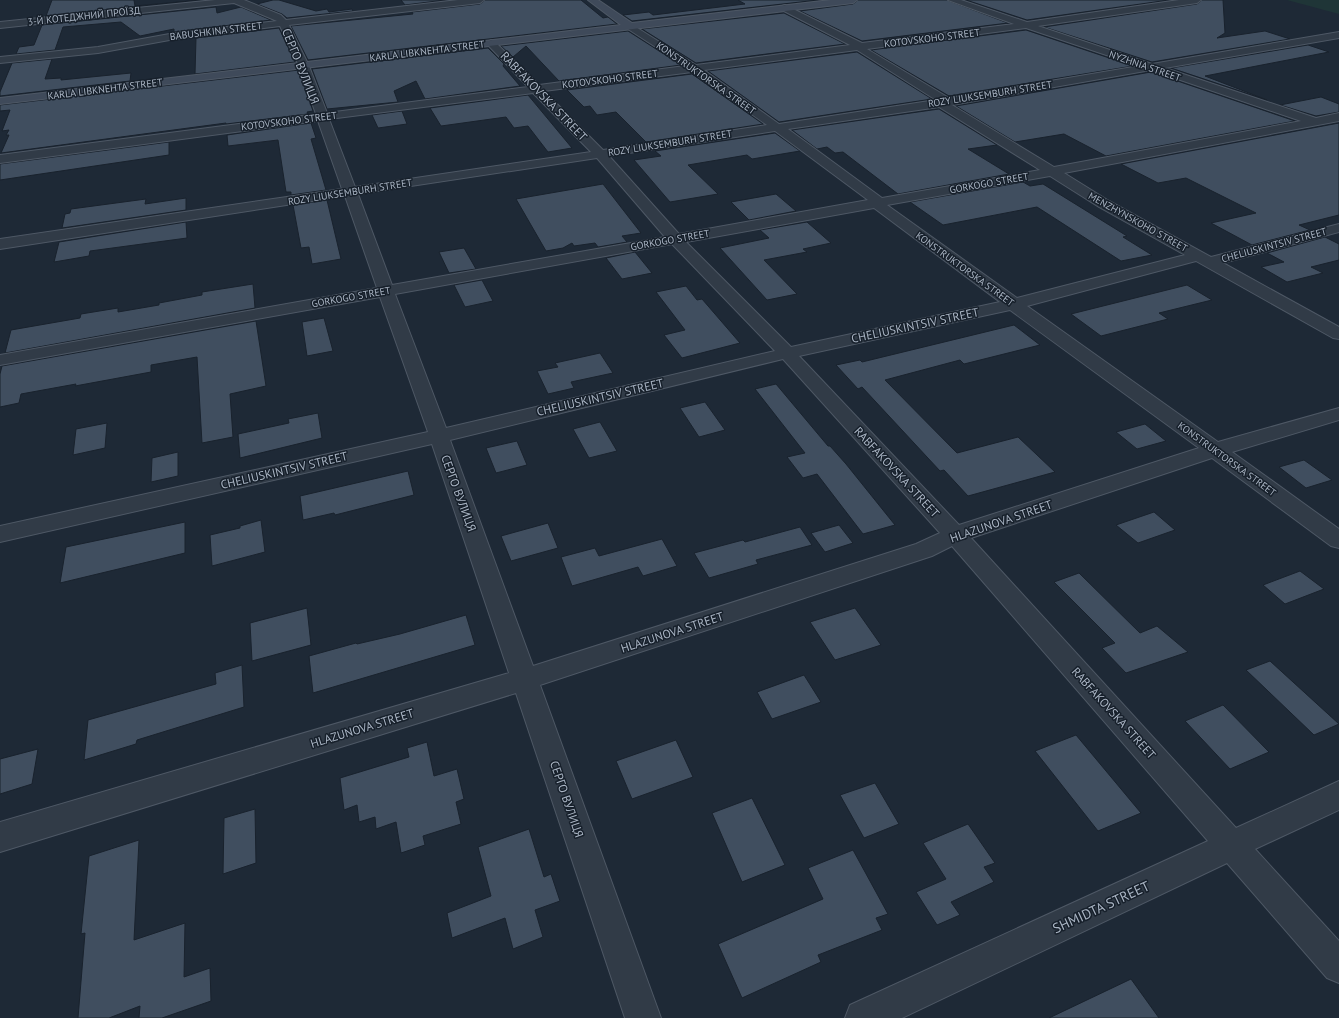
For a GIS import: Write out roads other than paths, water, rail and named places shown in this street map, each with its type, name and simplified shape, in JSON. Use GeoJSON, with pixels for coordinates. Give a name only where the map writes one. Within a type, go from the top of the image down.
{"type":"FeatureCollection","features":[{"type":"Feature","properties":{"kind":"street","name":"СЕРГО ВУЛИЦЯ"},"geometry":{"type":"LineString","coordinates":[[238,0],[278,17],[283,23],[304,66],[321,117],[351,191],[439,436],[643,1018]]}},
{"type":"Feature","properties":{"kind":"street","name":"3-Й КОТЕДЖНИЙ ПРОЇЗД"},"geometry":{"type":"LineString","coordinates":[[0,25],[238,0]]}},
{"type":"Feature","properties":{"kind":"street","name":"BABUSHKINA STREET"},"geometry":{"type":"LineString","coordinates":[[0,60],[98,50],[175,36],[480,0]]}},
{"type":"Feature","properties":{"kind":"street","name":"KONSTRUKTORSKA STREET"},"geometry":{"type":"LineString","coordinates":[[592,0],[694,68],[778,127],[880,202],[881,208],[994,292],[1014,304],[1339,540]]}},
{"type":"Feature","properties":{"kind":"street","name":"KARLA LIBKNEHTA STREET"},"geometry":{"type":"LineString","coordinates":[[0,101],[853,0]]}},
{"type":"Feature","properties":{"kind":"street","name":"NYZHNIA STREET"},"geometry":{"type":"LineString","coordinates":[[952,0],[1314,122]]}},
{"type":"Feature","properties":{"kind":"street","name":"KOTOVSKOHO STREET"},"geometry":{"type":"LineString","coordinates":[[0,159],[862,47],[1197,0]]}},
{"type":"Feature","properties":{"kind":"street","name":"MENZHYNSKOHO STREET"},"geometry":{"type":"LineString","coordinates":[[785,8],[862,47],[862,50],[1050,172],[1104,204],[1339,334]]}},
{"type":"Feature","properties":{"kind":"street","name":"ROZY LIUKSEMBURH STREET"},"geometry":{"type":"LineString","coordinates":[[0,244],[944,102],[1152,68],[1339,35]]}},
{"type":"Feature","properties":{"kind":"street","name":"RABFAKOVSKA STREET"},"geometry":{"type":"LineString","coordinates":[[491,43],[600,154],[674,239],[787,353],[955,535],[1234,846],[1339,966]]}},
{"type":"Feature","properties":{"kind":"street","name":"GORKOGO STREET"},"geometry":{"type":"LineString","coordinates":[[0,360],[1050,172],[1314,122],[1336,123]]}},
{"type":"Feature","properties":{"kind":"street","name":"CHELIUSKINTSIV STREET"},"geometry":{"type":"LineString","coordinates":[[0,534],[439,436],[787,353],[1014,304],[1339,228]]}},
{"type":"Feature","properties":{"kind":"street","name":"HLAZUNOVA STREET"},"geometry":{"type":"LineString","coordinates":[[0,837],[525,679],[924,550],[955,535],[1215,450],[1339,414]]}},
{"type":"Feature","properties":{"kind":"street","name":"SHMIDTA STREET"},"geometry":{"type":"LineString","coordinates":[[863,1018],[1339,796]]}}]}
